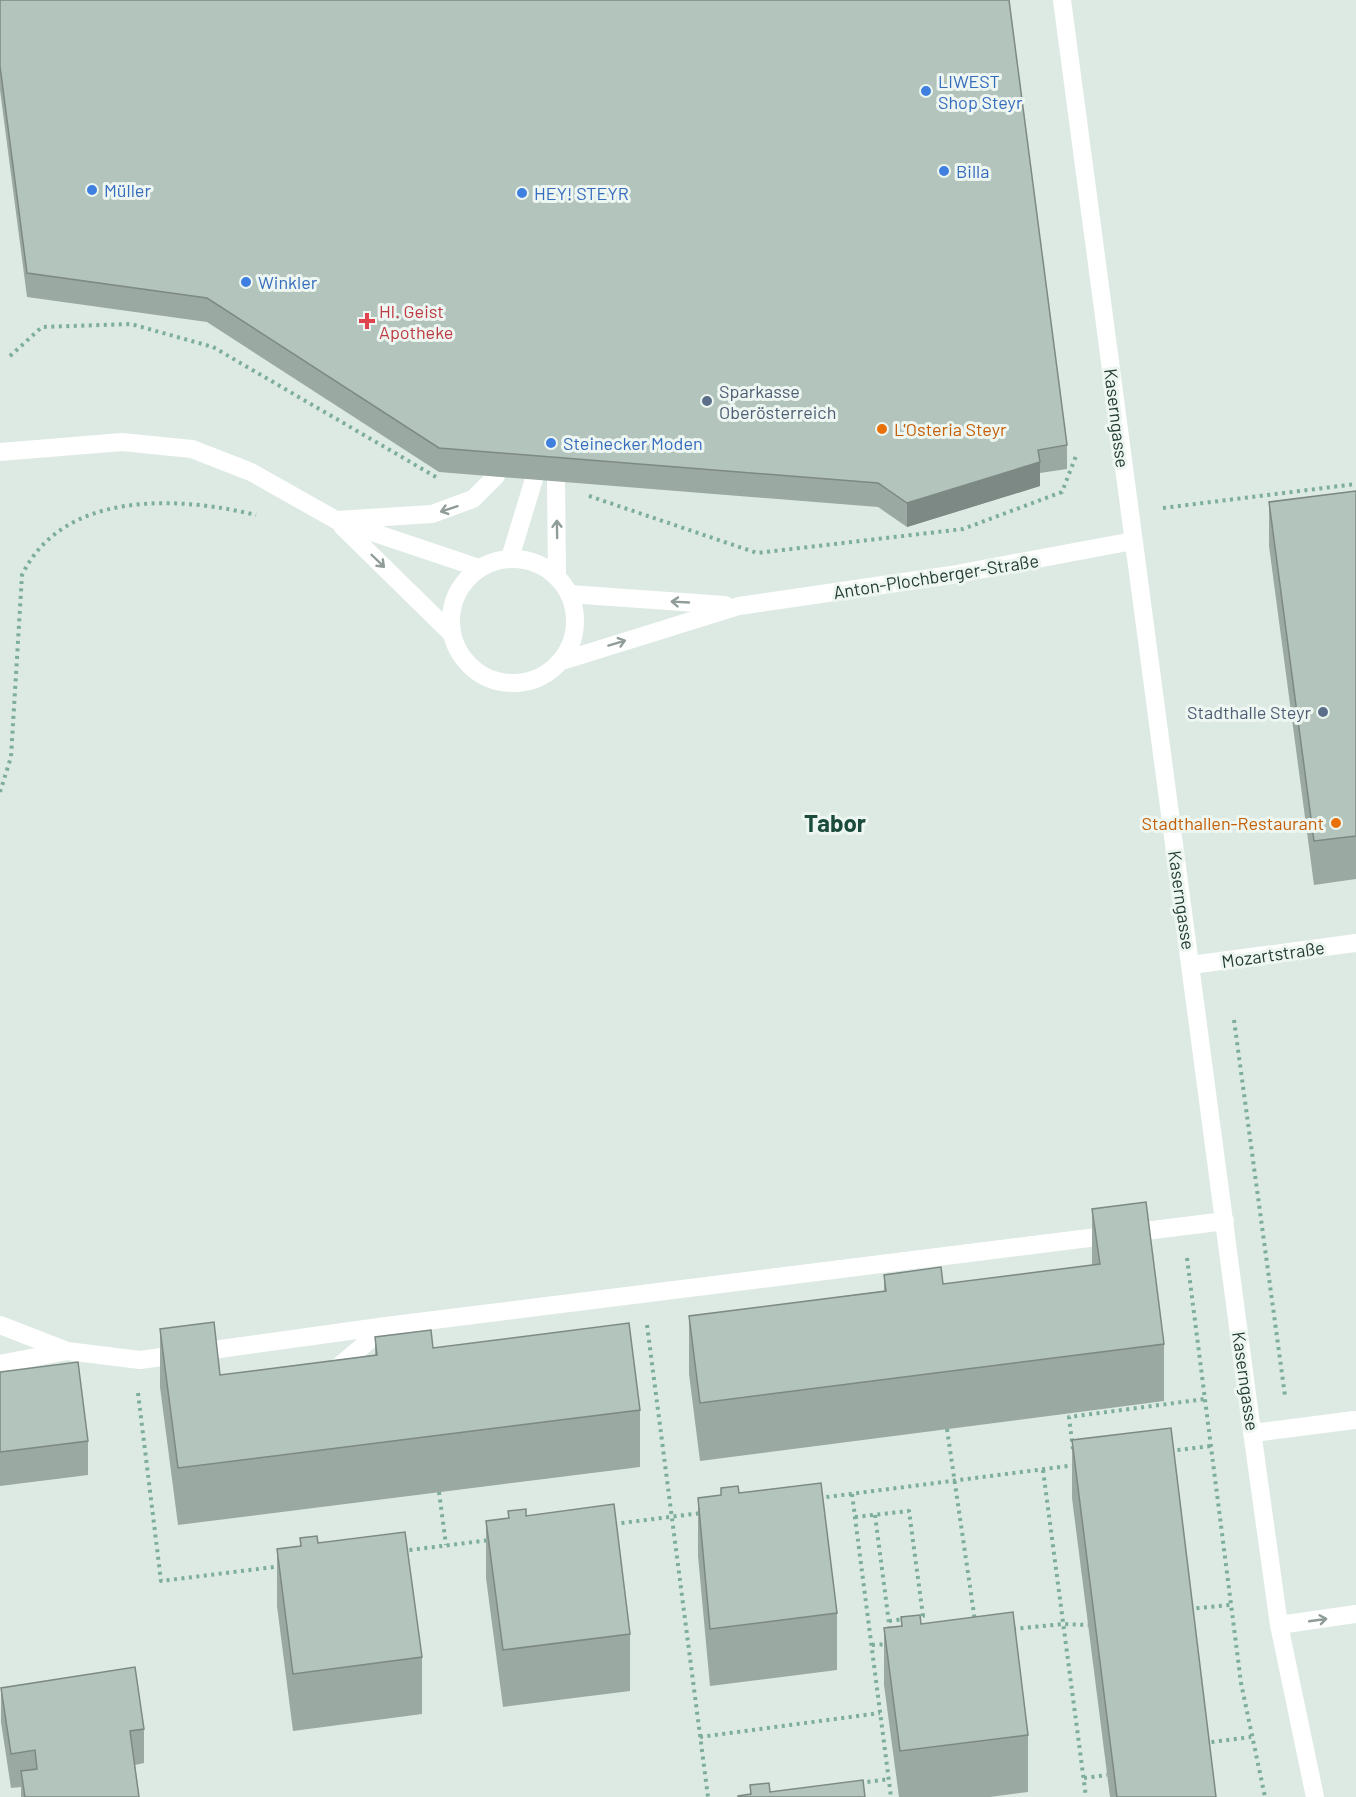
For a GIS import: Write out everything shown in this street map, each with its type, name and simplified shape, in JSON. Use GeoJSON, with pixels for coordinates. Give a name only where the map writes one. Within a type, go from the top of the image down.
{"type":"FeatureCollection","features":[{"type":"Feature","properties":{"kind":"street","name":"Kaserngasse"},"geometry":{"type":"LineString","coordinates":[[1062,0],[1129,513],[1280,1625],[1316,1797]]}},
{"type":"Feature","properties":{"kind":"street","name":"Anton-Plochberger-Straße"},"geometry":{"type":"LineString","coordinates":[[0,452],[122,442],[192,449],[251,472],[336,520],[479,568]]}},
{"type":"Feature","properties":{"kind":"street"},"geometry":{"type":"LineString","coordinates":[[336,520],[432,514],[473,499],[496,476]]}},
{"type":"Feature","properties":{"kind":"street"},"geometry":{"type":"LineString","coordinates":[[510,558],[534,479]]}},
{"type":"Feature","properties":{"kind":"street"},"geometry":{"type":"LineString","coordinates":[[556,481],[558,577]]}},
{"type":"Feature","properties":{"kind":"street","name":"Anton-Plochberger-Straße"},"geometry":{"type":"LineString","coordinates":[[336,520],[451,633],[462,659],[484,677],[511,684],[539,678],[562,660],[739,606],[951,575],[1133,541]]}},
{"type":"Feature","properties":{"kind":"street","name":"Anton-Plochberger-Straße"},"geometry":{"type":"LineString","coordinates":[[451,633],[452,608],[461,585],[479,568],[494,561],[510,558],[536,563],[558,577],[569,594],[575,617],[573,640],[562,660]]}},
{"type":"Feature","properties":{"kind":"street","name":"Anton-Plochberger-Straße"},"geometry":{"type":"LineString","coordinates":[[569,594],[739,606]]}},
{"type":"Feature","properties":{"kind":"street","name":"Mozartstraße"},"geometry":{"type":"LineString","coordinates":[[1191,965],[1356,943]]}},
{"type":"Feature","properties":{"kind":"street"},"geometry":{"type":"LineString","coordinates":[[0,1325],[67,1351],[140,1360],[386,1326],[1225,1221]]}},
{"type":"Feature","properties":{"kind":"street"},"geometry":{"type":"LineString","coordinates":[[320,1383],[386,1326]]}},
{"type":"Feature","properties":{"kind":"street"},"geometry":{"type":"LineString","coordinates":[[0,1364],[67,1351]]}},
{"type":"Feature","properties":{"kind":"street"},"geometry":{"type":"LineString","coordinates":[[1253,1433],[1354,1420]]}},
{"type":"Feature","properties":{"kind":"street"},"geometry":{"type":"LineString","coordinates":[[1280,1625],[1356,1614]]}},
{"type":"Feature","properties":{"kind":"path"},"geometry":{"type":"LineString","coordinates":[[10,356],[42,327],[130,324],[213,347],[434,477],[446,478]]}},
{"type":"Feature","properties":{"kind":"path"},"geometry":{"type":"LineString","coordinates":[[584,495],[757,553],[963,529],[1062,492],[1076,456]]}},
{"type":"Feature","properties":{"kind":"path"},"geometry":{"type":"LineString","coordinates":[[1129,513],[1356,484]]}},
{"type":"Feature","properties":{"kind":"path"},"geometry":{"type":"LineString","coordinates":[[0,792],[11,757],[22,575],[31,556],[40,546],[64,526],[102,510],[146,504],[219,506],[266,519]]}},
{"type":"Feature","properties":{"kind":"path"},"geometry":{"type":"LineString","coordinates":[[1233,1018],[1289,1428]]}},
{"type":"Feature","properties":{"kind":"path"},"geometry":{"type":"LineString","coordinates":[[1183,1226],[1230,1605],[1251,1737],[1265,1797]]}},
{"type":"Feature","properties":{"kind":"path"},"geometry":{"type":"LineString","coordinates":[[643,1294],[708,1797]]}},
{"type":"Feature","properties":{"kind":"path"},"geometry":{"type":"LineString","coordinates":[[140,1360],[137,1381],[161,1581],[292,1564]]}},
{"type":"Feature","properties":{"kind":"path"},"geometry":{"type":"LineString","coordinates":[[1075,1465],[1069,1417],[1205,1399]]}},
{"type":"Feature","properties":{"kind":"path"},"geometry":{"type":"LineString","coordinates":[[947,1429],[957,1481],[976,1633]]}},
{"type":"Feature","properties":{"kind":"path"},"geometry":{"type":"LineString","coordinates":[[1166,1452],[1211,1446]]}},
{"type":"Feature","properties":{"kind":"path"},"geometry":{"type":"LineString","coordinates":[[807,1500],[1087,1464]]}},
{"type":"Feature","properties":{"kind":"path"},"geometry":{"type":"LineString","coordinates":[[1043,1470],[1086,1797]]}},
{"type":"Feature","properties":{"kind":"path"},"geometry":{"type":"LineString","coordinates":[[439,1492],[446,1545]]}},
{"type":"Feature","properties":{"kind":"path"},"geometry":{"type":"LineString","coordinates":[[852,1494],[891,1797]]}},
{"type":"Feature","properties":{"kind":"path"},"geometry":{"type":"LineString","coordinates":[[855,1517],[909,1511],[923,1616],[888,1621]]}},
{"type":"Feature","properties":{"kind":"path"},"geometry":{"type":"LineString","coordinates":[[613,1524],[706,1513]]}},
{"type":"Feature","properties":{"kind":"path"},"geometry":{"type":"LineString","coordinates":[[872,1645],[891,1643],[875,1515]]}},
{"type":"Feature","properties":{"kind":"path"},"geometry":{"type":"LineString","coordinates":[[399,1551],[494,1539]]}},
{"type":"Feature","properties":{"kind":"path"},"geometry":{"type":"LineString","coordinates":[[1186,1609],[1230,1605]]}},
{"type":"Feature","properties":{"kind":"path"},"geometry":{"type":"LineString","coordinates":[[1009,1630],[1064,1624],[1089,1625]]}},
{"type":"Feature","properties":{"kind":"path"},"geometry":{"type":"LineString","coordinates":[[700,1737],[880,1713]]}},
{"type":"Feature","properties":{"kind":"path"},"geometry":{"type":"LineString","coordinates":[[1203,1744],[1251,1737]]}},
{"type":"Feature","properties":{"kind":"path"},"geometry":{"type":"LineString","coordinates":[[1084,1778],[1107,1775]]}},
{"type":"Feature","properties":{"kind":"path"},"geometry":{"type":"LineString","coordinates":[[854,1784],[889,1779]]}},
{"type":"Feature","properties":{"kind":"building","name":"HEY! STEYR"},"geometry":{"type":"Polygon","coordinates":[[[0,0],[1009,0],[1067,445],[1038,450],[1040,462],[907,503],[878,483],[439,448],[207,298],[27,273],[0,66],[0,0]]]}},
{"type":"Feature","properties":{"kind":"building","name":"Stadthalle Steyr"},"geometry":{"type":"Polygon","coordinates":[[[1356,491],[1356,836],[1314,841],[1269,502],[1356,491]]]}},
{"type":"Feature","properties":{"kind":"building"},"geometry":{"type":"Polygon","coordinates":[[[1146,1202],[1164,1344],[700,1403],[689,1316],[886,1291],[884,1275],[941,1267],[943,1284],[1100,1264],[1092,1209],[1146,1202]]]}},
{"type":"Feature","properties":{"kind":"building"},"geometry":{"type":"Polygon","coordinates":[[[214,1322],[220,1375],[377,1355],[375,1337],[431,1330],[433,1348],[629,1323],[640,1410],[178,1468],[160,1329],[214,1322]]]}},
{"type":"Feature","properties":{"kind":"building"},"geometry":{"type":"Polygon","coordinates":[[[78,1362],[88,1441],[0,1452],[0,1372],[78,1362]]]}},
{"type":"Feature","properties":{"kind":"building"},"geometry":{"type":"Polygon","coordinates":[[[1171,1428],[1216,1797],[1117,1797],[1072,1440],[1171,1428]]]}},
{"type":"Feature","properties":{"kind":"building"},"geometry":{"type":"Polygon","coordinates":[[[821,1483],[837,1613],[710,1629],[698,1498],[721,1495],[721,1488],[738,1486],[739,1493],[821,1483]]]}},
{"type":"Feature","properties":{"kind":"building"},"geometry":{"type":"Polygon","coordinates":[[[614,1504],[630,1634],[503,1650],[486,1521],[509,1518],[508,1511],[526,1509],[526,1516],[614,1504]]]}},
{"type":"Feature","properties":{"kind":"building"},"geometry":{"type":"Polygon","coordinates":[[[405,1532],[422,1657],[293,1674],[277,1549],[301,1546],[300,1538],[317,1536],[318,1543],[405,1532]]]}},
{"type":"Feature","properties":{"kind":"building"},"geometry":{"type":"Polygon","coordinates":[[[1013,1612],[1028,1735],[900,1751],[884,1628],[902,1626],[901,1617],[920,1615],[921,1624],[1013,1612]]]}},
{"type":"Feature","properties":{"kind":"building"},"geometry":{"type":"Polygon","coordinates":[[[135,1667],[144,1729],[130,1731],[139,1797],[25,1797],[21,1771],[37,1769],[35,1750],[11,1754],[1,1688],[135,1667]]]}},
{"type":"Feature","properties":{"kind":"building"},"geometry":{"type":"Polygon","coordinates":[[[863,1780],[865,1797],[738,1797],[751,1794],[750,1785],[769,1783],[770,1792],[863,1780]]]}},
{"type":"Feature","properties":{"kind":"place","name":"LIWEST Shop Steyr"},"geometry":{"type":"Point","coordinates":[926,91]}},
{"type":"Feature","properties":{"kind":"place","name":"Billa"},"geometry":{"type":"Point","coordinates":[944,171]}},
{"type":"Feature","properties":{"kind":"place","name":"Müller"},"geometry":{"type":"Point","coordinates":[92,190]}},
{"type":"Feature","properties":{"kind":"place","name":"HEY! STEYR"},"geometry":{"type":"Point","coordinates":[522,193]}},
{"type":"Feature","properties":{"kind":"place","name":"Winkler"},"geometry":{"type":"Point","coordinates":[246,282]}},
{"type":"Feature","properties":{"kind":"place","name":"Hl. Geist Apotheke"},"geometry":{"type":"Point","coordinates":[367,321]}},
{"type":"Feature","properties":{"kind":"place","name":"Sparkasse Oberösterreich"},"geometry":{"type":"Point","coordinates":[707,401]}},
{"type":"Feature","properties":{"kind":"place","name":"L'Osteria Steyr"},"geometry":{"type":"Point","coordinates":[882,429]}},
{"type":"Feature","properties":{"kind":"place","name":"Steinecker Moden"},"geometry":{"type":"Point","coordinates":[551,443]}},
{"type":"Feature","properties":{"kind":"place","name":"Stadthalle Steyr"},"geometry":{"type":"Point","coordinates":[1323,712]}},
{"type":"Feature","properties":{"kind":"place","name":"Stadthallen-Restaurant"},"geometry":{"type":"Point","coordinates":[1336,823]}},
{"type":"Feature","properties":{"kind":"district","name":"Tabor"},"geometry":{"type":"Point","coordinates":[835,822]}}]}
